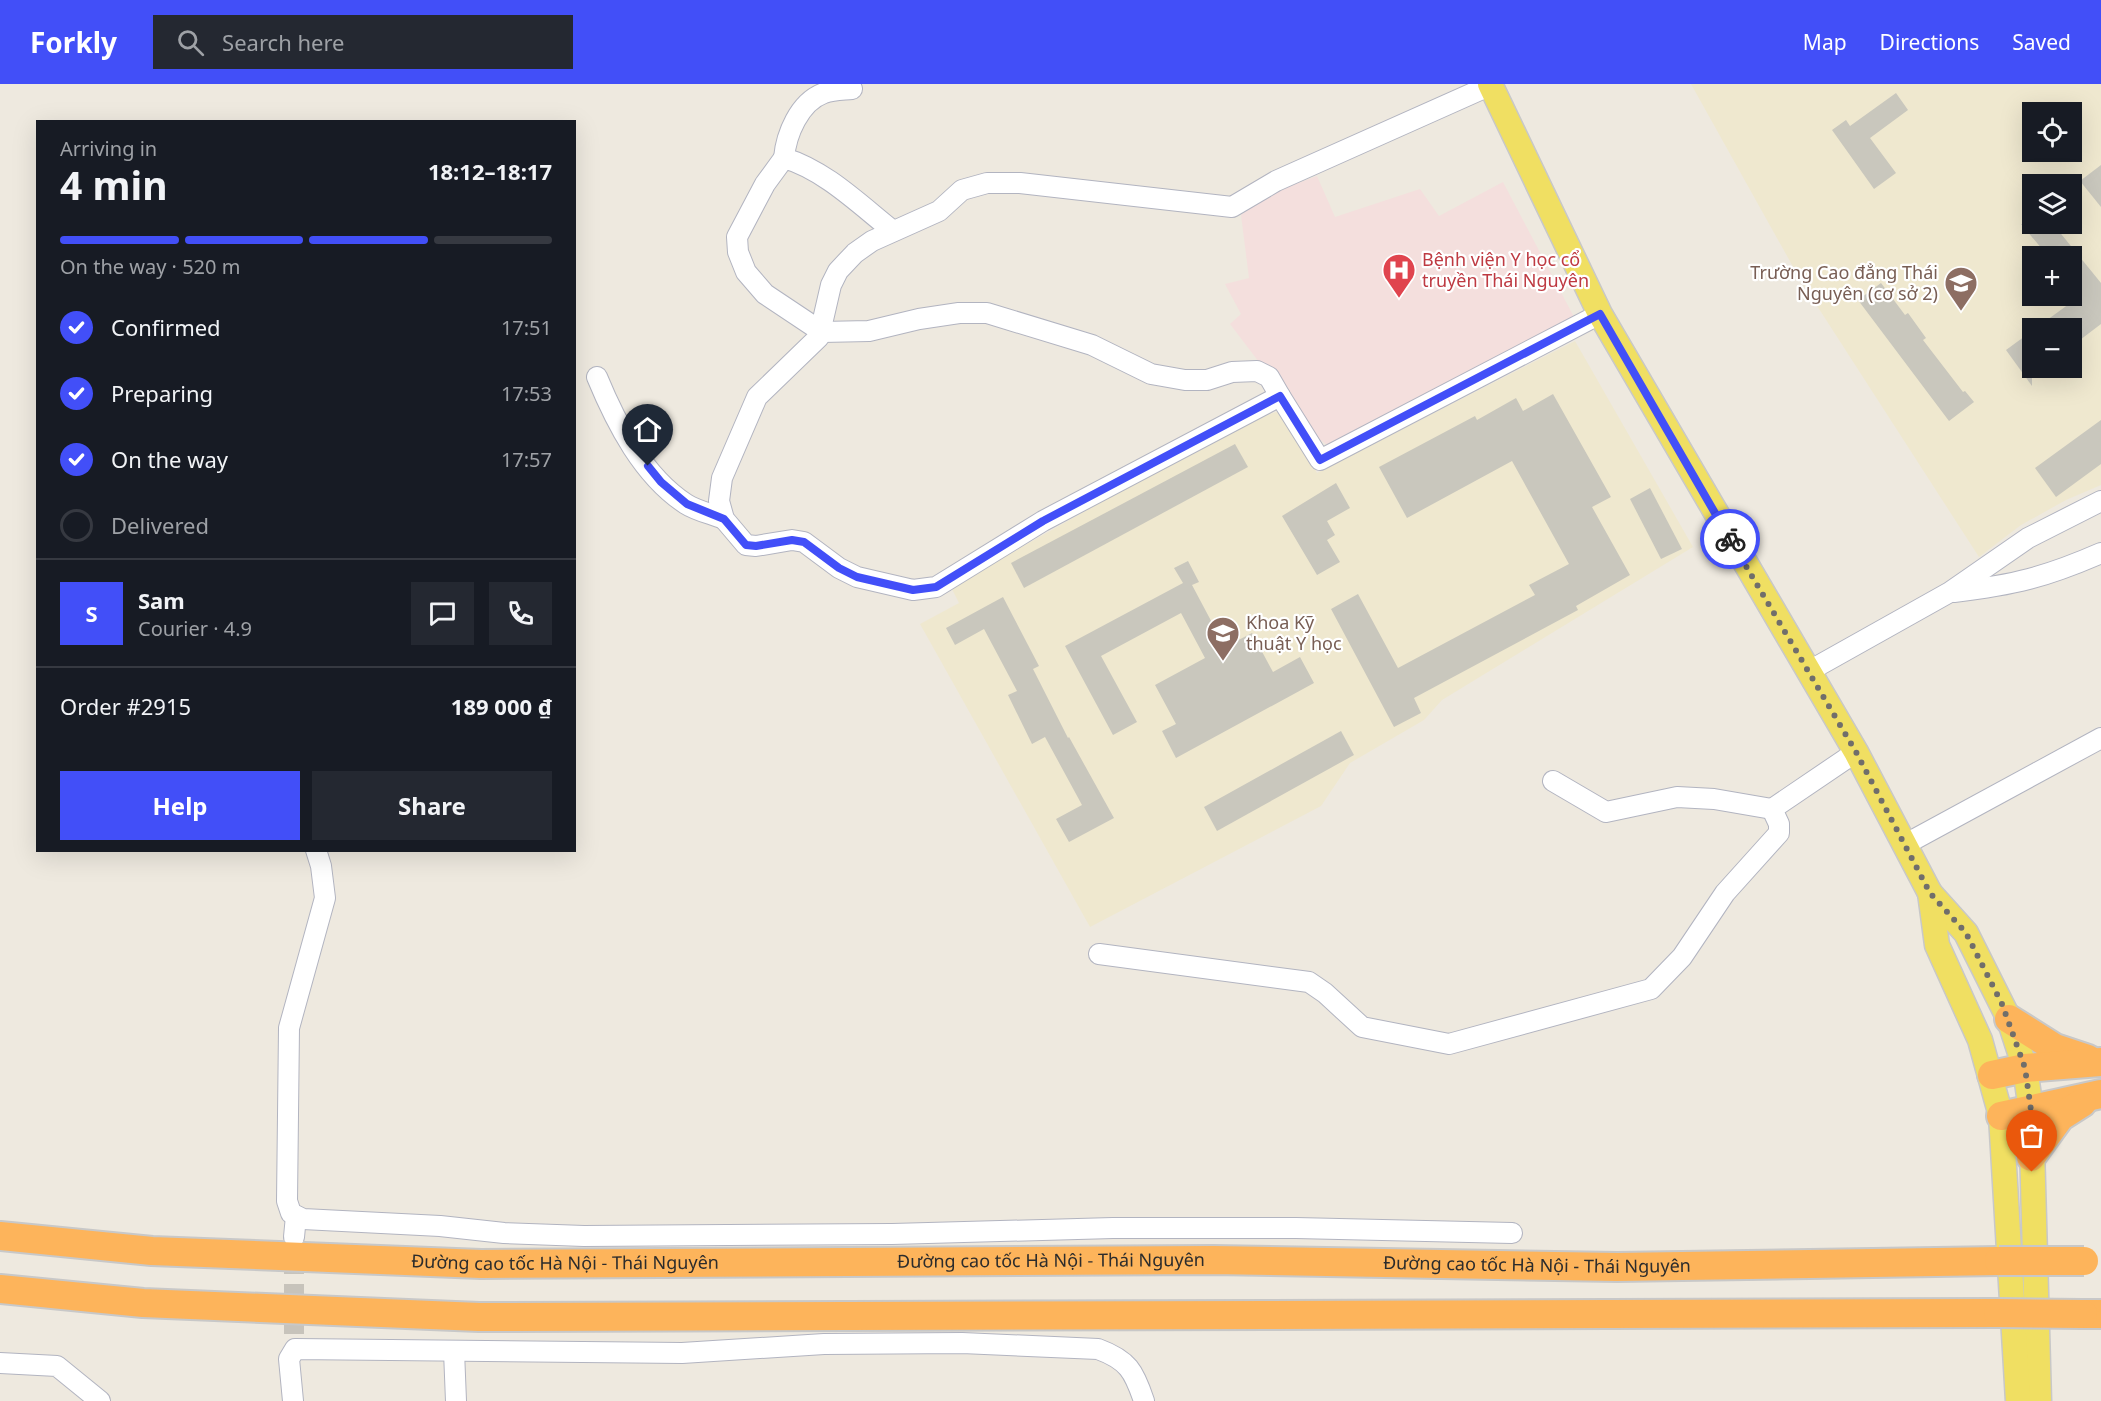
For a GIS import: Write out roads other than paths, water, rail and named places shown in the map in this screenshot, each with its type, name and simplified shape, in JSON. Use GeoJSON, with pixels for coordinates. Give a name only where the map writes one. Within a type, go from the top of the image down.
{"type":"FeatureCollection","features":[{"type":"Feature","properties":{"kind":"highway"},"geometry":{"type":"LineString","coordinates":[[2009,1019],[2055,1048],[2100,1062]]}},
{"type":"Feature","properties":{"kind":"highway"},"geometry":{"type":"LineString","coordinates":[[1992,1075],[2025,1068],[2100,1062]]}},
{"type":"Feature","properties":{"kind":"highway"},"geometry":{"type":"LineString","coordinates":[[2001,1116],[2101,1094]]}},
{"type":"Feature","properties":{"kind":"highway"},"geometry":{"type":"LineString","coordinates":[[2031,1157],[2060,1117],[2072,1108],[2101,1094]]}},
{"type":"Feature","properties":{"kind":"highway","name":"Đường cao tốc Hà Nội - Thái Nguyên"},"geometry":{"type":"LineString","coordinates":[[0,1236],[152,1251],[481,1264],[1213,1260],[1617,1267],[2093,1261]]}},
{"type":"Feature","properties":{"kind":"highway"},"geometry":{"type":"LineString","coordinates":[[0,1288],[144,1303],[479,1317],[2092,1314]]}},
{"type":"Feature","properties":{"kind":"main road"},"geometry":{"type":"LineString","coordinates":[[1490,85],[1600,314],[1856,752],[1930,893],[1966,933],[2009,1019],[2025,1068],[2031,1110],[2039,1401]]}},
{"type":"Feature","properties":{"kind":"main road"},"geometry":{"type":"LineString","coordinates":[[1930,893],[1937,945],[1980,1040],[1992,1075],[2001,1116],[2018,1401]]}},
{"type":"Feature","properties":{"kind":"street"},"geometry":{"type":"LineString","coordinates":[[1280,396],[1043,521],[944,584],[923,591],[857,577],[839,568],[804,542],[792,540],[756,546],[746,545],[724,519],[719,501],[720,484],[757,397],[784,369],[813,346],[822,332],[831,285],[838,271],[855,253],[893,231],[939,210],[962,190],[987,183],[1020,183],[1232,207],[1276,181],[1490,85]]}},
{"type":"Feature","properties":{"kind":"street"},"geometry":{"type":"LineString","coordinates":[[852,88],[824,93],[807,106],[792,127],[785,145],[784,159],[765,184],[737,237],[738,252],[746,272],[765,294],[822,332],[868,332],[919,319],[959,313],[987,313],[1092,345],[1151,374],[1185,380],[1207,380],[1232,372],[1257,371],[1269,377],[1320,460],[1600,314]]}},
{"type":"Feature","properties":{"kind":"street"},"geometry":{"type":"LineString","coordinates":[[784,159],[813,171],[893,231]]}},
{"type":"Feature","properties":{"kind":"street"},"geometry":{"type":"LineString","coordinates":[[597,377],[634,449],[661,482],[687,504],[724,519]]}},
{"type":"Feature","properties":{"kind":"street"},"geometry":{"type":"LineString","coordinates":[[1809,671],[1950,592],[2028,538],[2101,501]]}},
{"type":"Feature","properties":{"kind":"street"},"geometry":{"type":"LineString","coordinates":[[1950,592],[2030,581],[2053,574],[2101,553]]}},
{"type":"Feature","properties":{"kind":"street"},"geometry":{"type":"LineString","coordinates":[[1904,845],[2101,738]]}},
{"type":"Feature","properties":{"kind":"street"},"geometry":{"type":"LineString","coordinates":[[1553,781],[1606,812],[1677,797],[1714,799],[1772,809],[1856,752]]}},
{"type":"Feature","properties":{"kind":"street"},"geometry":{"type":"LineString","coordinates":[[1099,954],[1309,982],[1325,993],[1362,1027],[1449,1044],[1651,989],[1682,957],[1725,893],[1779,833],[1779,824],[1772,809]]}},
{"type":"Feature","properties":{"kind":"street"},"geometry":{"type":"LineString","coordinates":[[294,1237],[296,1216],[287,1201],[288,1050],[291,1019],[325,898],[316,852]]}},
{"type":"Feature","properties":{"kind":"street"},"geometry":{"type":"LineString","coordinates":[[296,1216],[310,1220],[584,1236],[1239,1228],[1512,1233]]}},
{"type":"Feature","properties":{"kind":"street"},"geometry":{"type":"LineString","coordinates":[[293,1401],[289,1359],[294,1341],[454,1351],[682,1353],[824,1344],[962,1343],[1098,1349],[1117,1356],[1129,1366],[1138,1381],[1144,1401]]}},
{"type":"Feature","properties":{"kind":"street"},"geometry":{"type":"LineString","coordinates":[[454,1351],[456,1401]]}},
{"type":"Feature","properties":{"kind":"street"},"geometry":{"type":"LineString","coordinates":[[0,1363],[57,1366],[100,1401]]}},
{"type":"Feature","properties":{"kind":"tunnel"},"geometry":{"type":"LineString","coordinates":[[294,1246],[294,1334]]}},
{"type":"Feature","properties":{"kind":"place","name":"Bệnh viện Y học cổ truyền Thái Nguyên"},"geometry":{"type":"Point","coordinates":[1399,299]}},
{"type":"Feature","properties":{"kind":"place","name":"Trường Cao đẳng Thái Nguyên (cơ sở 2)"},"geometry":{"type":"Point","coordinates":[1961,312]}},
{"type":"Feature","properties":{"kind":"place","name":"Khoa Kỹ thuật Y học"},"geometry":{"type":"Point","coordinates":[1223,662]}}]}
